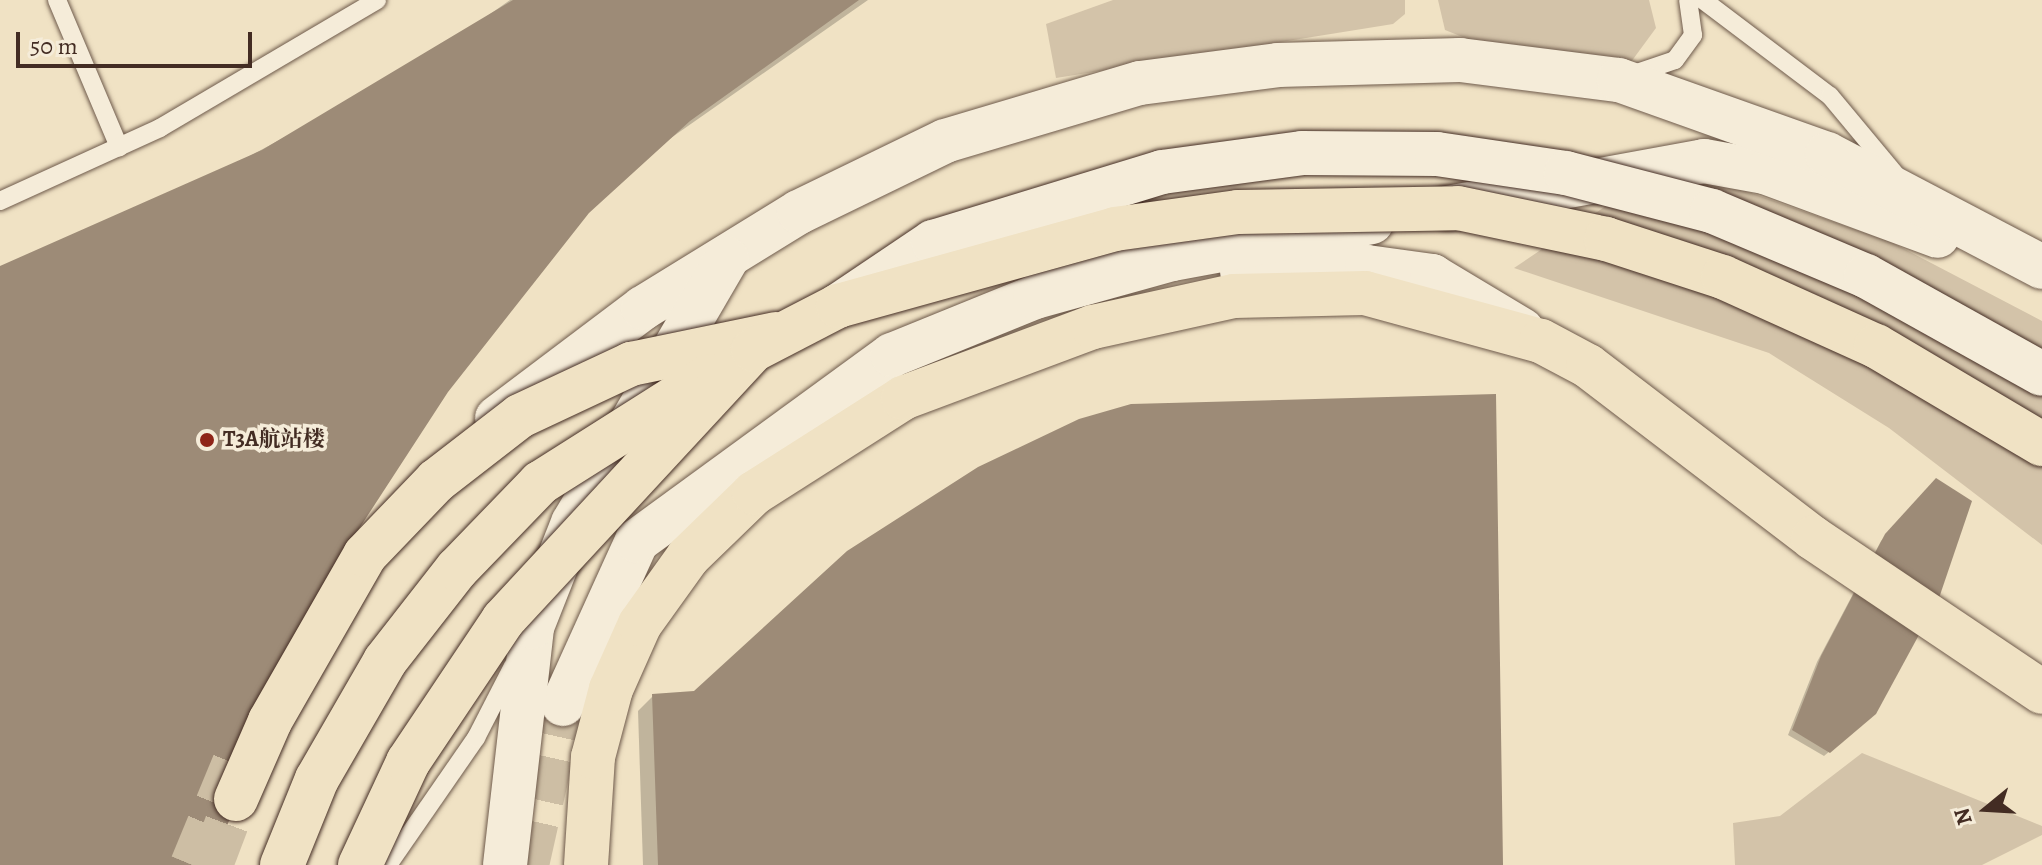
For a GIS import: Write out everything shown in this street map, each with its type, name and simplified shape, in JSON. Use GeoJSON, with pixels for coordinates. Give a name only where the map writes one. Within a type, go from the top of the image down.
{"type":"FeatureCollection","features":[{"type":"Feature","properties":{"kind":"highway"},"geometry":{"type":"LineString","coordinates":[[282,865],[317,779],[385,661],[457,569],[540,483],[768,341],[838,306],[1115,229],[1238,212],[1458,208],[1606,239],[1723,277],[1876,346],[2042,444]]}},
{"type":"Feature","properties":{"kind":"highway"},"geometry":{"type":"LineString","coordinates":[[586,865],[593,757],[611,689],[640,624],[688,557],[754,493],[903,398],[1093,327],[1234,296],[1365,293],[1541,341],[1588,366],[1813,538],[2042,692]]}},
{"type":"Feature","properties":{"kind":"highway"},"geometry":{"type":"LineString","coordinates":[[236,799],[270,721],[365,555],[436,481],[520,416],[631,364],[768,341]]}},
{"type":"Feature","properties":{"kind":"highway"},"geometry":{"type":"LineString","coordinates":[[360,865],[408,762],[503,620],[768,341]]}},
{"type":"Feature","properties":{"kind":"main road"},"geometry":{"type":"LineString","coordinates":[[292,650],[418,483],[559,368],[799,212],[945,141],[1140,83],[1278,65],[1460,60],[1619,80],[1733,115],[1912,195],[2042,267]]}},
{"type":"Feature","properties":{"kind":"main road"},"geometry":{"type":"LineString","coordinates":[[838,306],[933,242],[1162,172],[1302,153],[1437,154],[1566,173],[1712,211],[1866,276],[2042,374]]}},
{"type":"Feature","properties":{"kind":"main road"},"geometry":{"type":"LineString","coordinates":[[563,704],[637,541],[892,355],[1035,297],[1172,259],[1704,161],[1765,172],[2042,274]]}},
{"type":"Feature","properties":{"kind":"main road"},"geometry":{"type":"LineString","coordinates":[[505,865],[532,627],[573,523],[727,258]]}},
{"type":"Feature","properties":{"kind":"main road"},"geometry":{"type":"LineString","coordinates":[[1035,297],[1292,266],[1367,267],[1432,276],[1541,341]]}},
{"type":"Feature","properties":{"kind":"lane"},"geometry":{"type":"LineString","coordinates":[[57,0],[119,147]]}},
{"type":"Feature","properties":{"kind":"lane"},"geometry":{"type":"LineString","coordinates":[[0,201],[119,147],[377,0]]}},
{"type":"Feature","properties":{"kind":"lane"},"geometry":{"type":"LineString","coordinates":[[1619,80],[1675,60],[1693,35],[1688,0]]}},
{"type":"Feature","properties":{"kind":"lane"},"geometry":{"type":"LineString","coordinates":[[1703,0],[1830,96],[1912,195]]}},
{"type":"Feature","properties":{"kind":"lane"},"geometry":{"type":"LineString","coordinates":[[388,865],[476,738],[532,627]]}},
{"type":"Feature","properties":{"kind":"shaded area"},"geometry":{"type":"Polygon","coordinates":[[[1113,0],[1405,0],[1405,14],[1393,24],[1056,78],[1046,24],[1113,0]]]}},
{"type":"Feature","properties":{"kind":"shaded area"},"geometry":{"type":"Polygon","coordinates":[[[1438,0],[1649,0],[1656,28],[1631,62],[1478,43],[1445,30],[1438,0]]]}},
{"type":"Feature","properties":{"kind":"shaded area"},"geometry":{"type":"Polygon","coordinates":[[[1694,173],[1891,242],[2042,321],[2042,545],[1889,428],[1769,353],[1514,268],[1640,183],[1694,173]]]}},
{"type":"Feature","properties":{"kind":"shaded area"},"geometry":{"type":"Polygon","coordinates":[[[1862,753],[2042,826],[2042,835],[1982,865],[1735,865],[1733,823],[1780,816],[1862,753]]]}},
{"type":"Feature","properties":{"kind":"building","name":"T3A航站楼"},"geometry":{"type":"Polygon","coordinates":[[[513,0],[859,0],[690,121],[589,213],[448,392],[340,558],[250,753],[215,865],[0,865],[0,266],[262,150],[513,0]]]}},
{"type":"Feature","properties":{"kind":"building"},"geometry":{"type":"Polygon","coordinates":[[[1496,394],[1503,865],[658,865],[652,694],[694,691],[847,551],[978,467],[1079,419],[1131,404],[1496,394]]]}},
{"type":"Feature","properties":{"kind":"building"},"geometry":{"type":"Polygon","coordinates":[[[1936,478],[1972,501],[1939,598],[1876,714],[1830,753],[1792,730],[1821,656],[1885,534],[1936,478]]]}},
{"type":"Feature","properties":{"kind":"tunnel"},"geometry":{"type":"LineString","coordinates":[[527,865],[563,704]]}},
{"type":"Feature","properties":{"kind":"tunnel"},"geometry":{"type":"LineString","coordinates":[[192,865],[239,751]]}},
{"type":"Feature","properties":{"kind":"tunnel"},"geometry":{"type":"LineString","coordinates":[[211,865],[236,799]]}},
{"type":"Feature","properties":{"kind":"place","name":"T3A航站楼"},"geometry":{"type":"Point","coordinates":[207,440]}}]}
